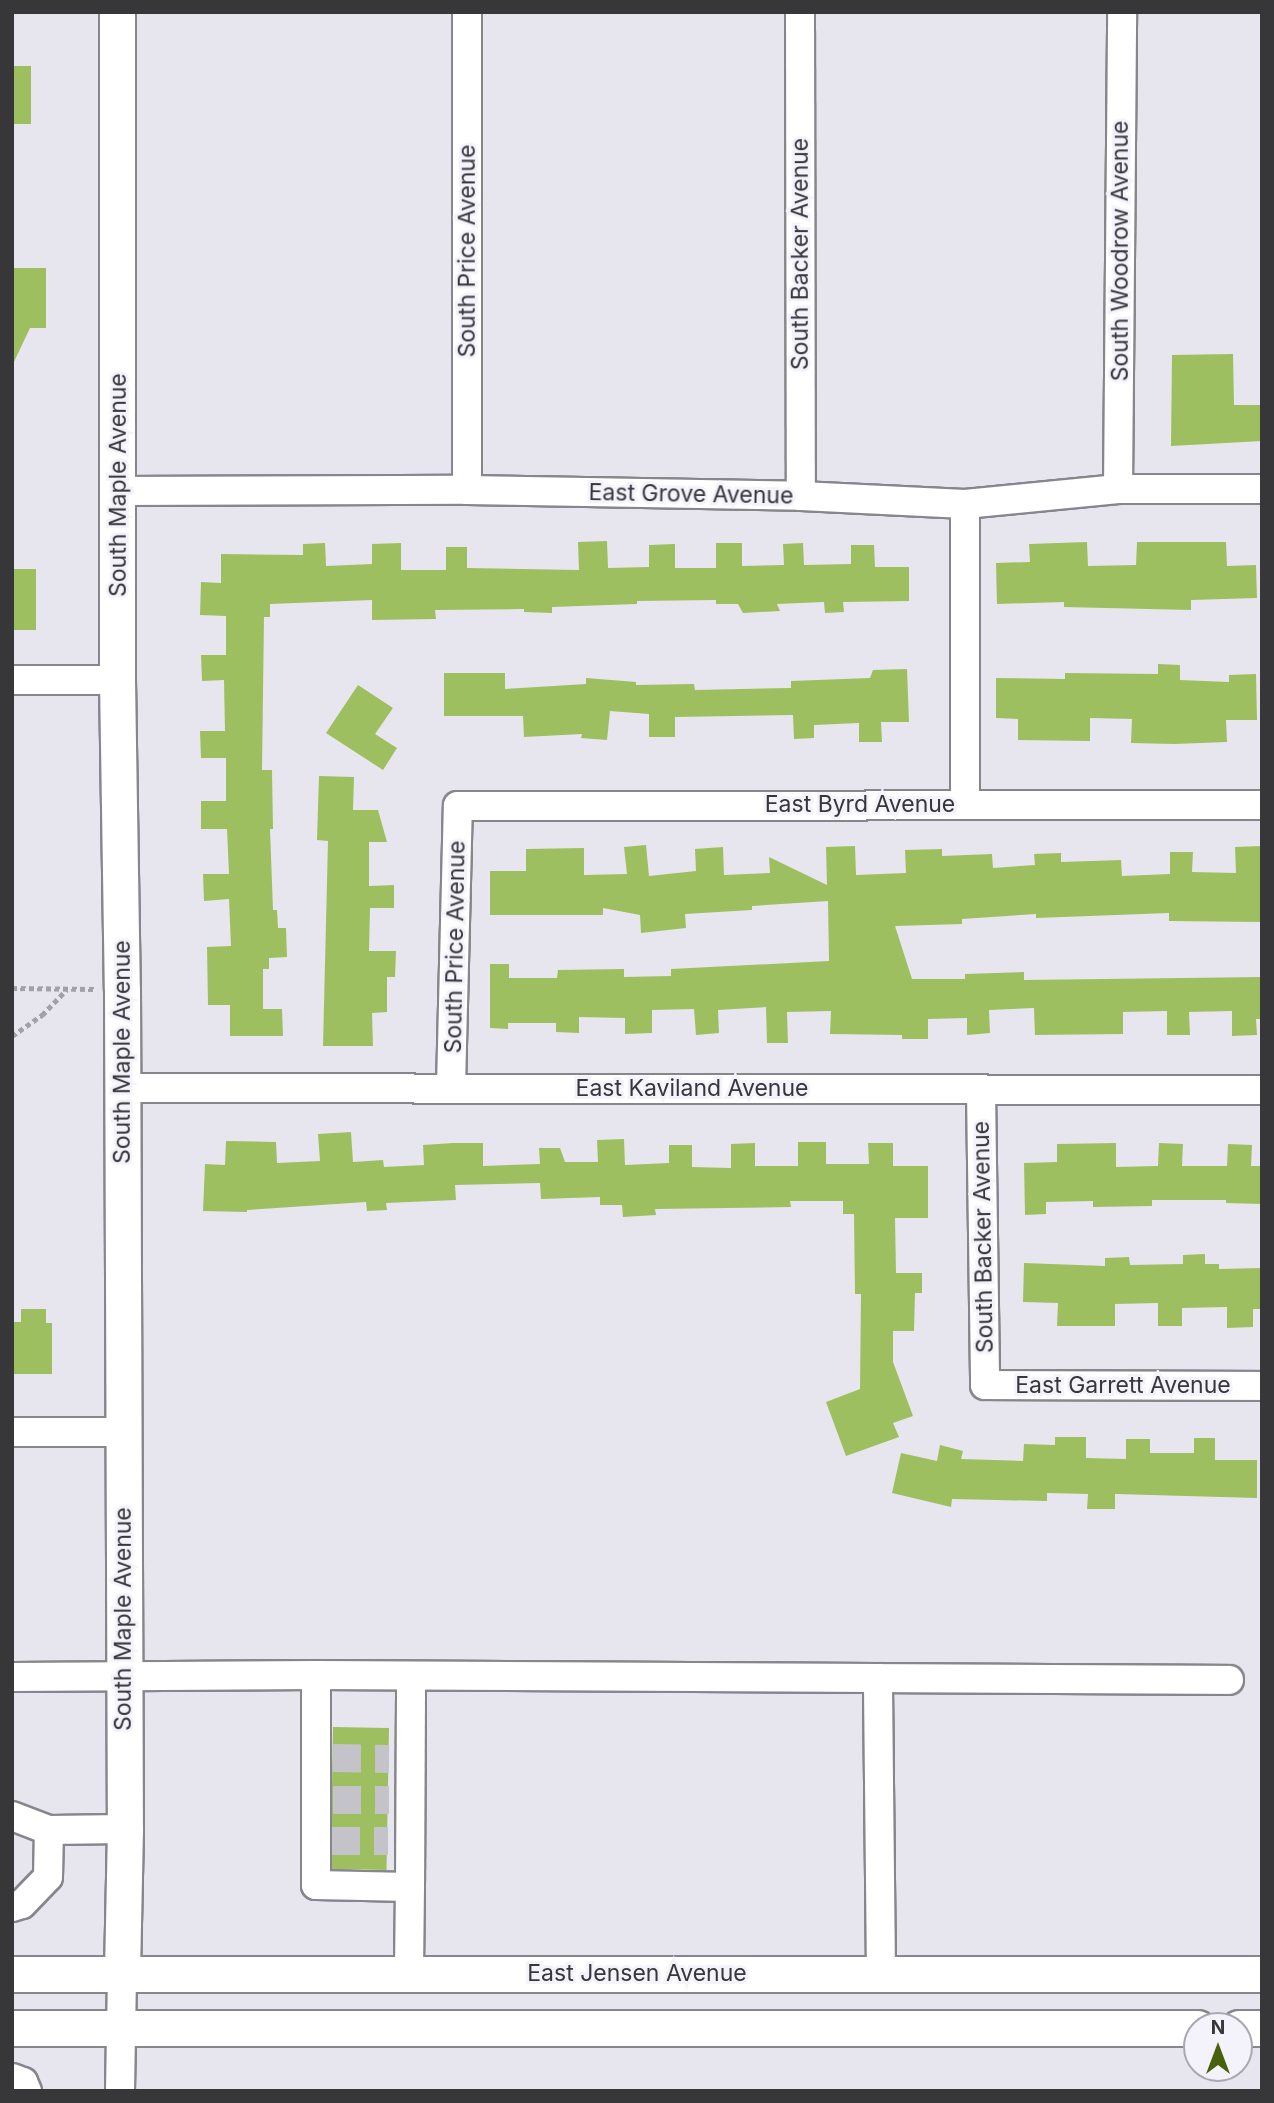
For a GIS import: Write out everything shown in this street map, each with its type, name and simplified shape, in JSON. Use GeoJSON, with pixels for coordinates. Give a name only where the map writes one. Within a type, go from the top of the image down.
{"type":"FeatureCollection","features":[{"type":"Feature","properties":{"kind":"main road","name":"South Maple Avenue"},"geometry":{"type":"LineString","coordinates":[[117,12],[117,680],[123,1088],[122,1675],[125,1829],[122,1973]]}},
{"type":"Feature","properties":{"kind":"main road","name":"East Jensen Avenue"},"geometry":{"type":"LineString","coordinates":[[12,1974],[1262,1974]]}},
{"type":"Feature","properties":{"kind":"main road"},"geometry":{"type":"LineString","coordinates":[[12,2028],[1183,2028]]}},
{"type":"Feature","properties":{"kind":"street","name":"South Price Avenue"},"geometry":{"type":"LineString","coordinates":[[467,12],[467,490]]}},
{"type":"Feature","properties":{"kind":"street","name":"South Backer Avenue"},"geometry":{"type":"LineString","coordinates":[[800,12],[801,496]]}},
{"type":"Feature","properties":{"kind":"street","name":"South Woodrow Avenue"},"geometry":{"type":"LineString","coordinates":[[1118,489],[1122,12]]}},
{"type":"Feature","properties":{"kind":"street","name":"East Grove Avenue"},"geometry":{"type":"LineString","coordinates":[[118,491],[467,490],[801,496],[965,504],[1118,489],[1262,489]]}},
{"type":"Feature","properties":{"kind":"street"},"geometry":{"type":"LineString","coordinates":[[965,504],[965,804]]}},
{"type":"Feature","properties":{"kind":"street"},"geometry":{"type":"LineString","coordinates":[[12,680],[117,680]]}},
{"type":"Feature","properties":{"kind":"street","name":"East Byrd Avenue"},"geometry":{"type":"LineString","coordinates":[[458,806],[1262,805]]}},
{"type":"Feature","properties":{"kind":"street","name":"South Price Avenue"},"geometry":{"type":"LineString","coordinates":[[451,1087],[458,806]]}},
{"type":"Feature","properties":{"kind":"street","name":"East Kaviland Avenue"},"geometry":{"type":"LineString","coordinates":[[123,1088],[1262,1090]]}},
{"type":"Feature","properties":{"kind":"street","name":"South Backer Avenue"},"geometry":{"type":"LineString","coordinates":[[981,1090],[985,1385]]}},
{"type":"Feature","properties":{"kind":"street","name":"East Garrett Avenue"},"geometry":{"type":"LineString","coordinates":[[985,1385],[1262,1386]]}},
{"type":"Feature","properties":{"kind":"street"},"geometry":{"type":"LineString","coordinates":[[12,1432],[122,1433]]}},
{"type":"Feature","properties":{"kind":"street"},"geometry":{"type":"LineString","coordinates":[[316,1675],[325,1758],[324,1841],[316,1885],[410,1887]]}},
{"type":"Feature","properties":{"kind":"street"},"geometry":{"type":"LineString","coordinates":[[12,1677],[316,1675],[1229,1680]]}},
{"type":"Feature","properties":{"kind":"street"},"geometry":{"type":"LineString","coordinates":[[410,1972],[410,1887],[399,1841],[399,1800],[400,1759],[411,1676]]}},
{"type":"Feature","properties":{"kind":"street"},"geometry":{"type":"LineString","coordinates":[[878,1678],[881,1973]]}},
{"type":"Feature","properties":{"kind":"street"},"geometry":{"type":"LineString","coordinates":[[12,1816],[49,1830],[125,1829]]}},
{"type":"Feature","properties":{"kind":"street"},"geometry":{"type":"LineString","coordinates":[[12,1907],[22,1904],[48,1877],[49,1830]]}},
{"type":"Feature","properties":{"kind":"street","name":"South Maple Avenue"},"geometry":{"type":"LineString","coordinates":[[120,2091],[122,1973]]}},
{"type":"Feature","properties":{"kind":"street"},"geometry":{"type":"LineString","coordinates":[[12,2078],[23,2082],[27,2091]]}},
{"type":"Feature","properties":{"kind":"path"},"geometry":{"type":"LineString","coordinates":[[12,988],[67,989],[42,1014],[12,1036]]}},
{"type":"Feature","properties":{"kind":"building"},"geometry":{"type":"Polygon","coordinates":[[[12,66],[31,66],[31,124],[12,124],[12,66]]]}},
{"type":"Feature","properties":{"kind":"building"},"geometry":{"type":"Polygon","coordinates":[[[12,268],[46,268],[46,328],[30,328],[12,366],[12,268]]]}},
{"type":"Feature","properties":{"kind":"building"},"geometry":{"type":"Polygon","coordinates":[[[1233,354],[1234,405],[1262,405],[1262,441],[1171,446],[1172,355],[1233,354]]]}},
{"type":"Feature","properties":{"kind":"building"},"geometry":{"type":"Polygon","coordinates":[[[607,541],[608,568],[649,567],[649,545],[675,544],[675,568],[716,568],[716,543],[742,543],[742,566],[784,565],[783,544],[803,543],[804,565],[851,564],[851,545],[874,545],[875,567],[909,567],[909,601],[843,602],[844,612],[825,613],[824,602],[777,604],[780,611],[743,613],[738,604],[716,604],[716,600],[637,601],[637,604],[552,607],[552,613],[524,612],[524,609],[435,610],[436,619],[372,620],[372,600],[270,604],[270,617],[264,617],[262,770],[272,770],[273,829],[270,829],[273,910],[277,910],[278,928],[286,928],[287,957],[269,958],[269,969],[263,969],[263,1009],[282,1009],[283,1036],[230,1036],[230,1005],[208,1005],[207,947],[231,946],[229,899],[204,901],[203,874],[229,874],[227,829],[201,829],[201,801],[226,801],[226,758],[201,758],[200,731],[225,731],[224,680],[202,681],[201,655],[226,655],[226,616],[200,615],[201,582],[221,583],[221,554],[303,555],[303,544],[325,543],[326,566],[372,564],[372,544],[401,543],[401,570],[446,570],[446,547],[467,547],[467,568],[579,570],[578,542],[607,541]]]}},
{"type":"Feature","properties":{"kind":"building"},"geometry":{"type":"Polygon","coordinates":[[[1087,542],[1088,566],[1136,565],[1137,542],[1226,542],[1227,566],[1256,565],[1257,598],[1191,600],[1191,610],[1064,607],[1064,602],[997,604],[996,563],[1030,562],[1029,544],[1087,542]]]}},
{"type":"Feature","properties":{"kind":"building"},"geometry":{"type":"Polygon","coordinates":[[[12,569],[36,569],[36,630],[12,630],[12,569]]]}},
{"type":"Feature","properties":{"kind":"building"},"geometry":{"type":"Polygon","coordinates":[[[1158,664],[1180,665],[1180,680],[1229,682],[1229,675],[1256,674],[1257,720],[1226,720],[1227,742],[1174,744],[1131,743],[1132,719],[1090,718],[1090,741],[1018,740],[1018,719],[996,718],[996,678],[1065,679],[1065,673],[1158,674],[1158,664]]]}},
{"type":"Feature","properties":{"kind":"building"},"geometry":{"type":"Polygon","coordinates":[[[907,669],[909,722],[881,722],[882,742],[859,742],[859,723],[814,725],[814,738],[794,739],[793,715],[675,717],[675,737],[649,737],[649,714],[610,711],[607,740],[581,738],[582,734],[524,737],[523,716],[444,716],[444,673],[505,673],[505,689],[586,684],[586,678],[636,682],[636,685],[694,684],[695,690],[791,688],[791,681],[870,678],[873,670],[907,669]]]}},
{"type":"Feature","properties":{"kind":"building"},"geometry":{"type":"Polygon","coordinates":[[[358,685],[393,708],[375,734],[397,748],[383,770],[326,733],[358,685]]]}},
{"type":"Feature","properties":{"kind":"building"},"geometry":{"type":"Polygon","coordinates":[[[319,776],[354,777],[353,810],[378,810],[387,842],[369,842],[369,886],[394,885],[394,908],[370,908],[369,951],[396,951],[395,977],[387,977],[387,1012],[372,1013],[373,1046],[323,1046],[328,841],[317,840],[319,776]]]}},
{"type":"Feature","properties":{"kind":"building"},"geometry":{"type":"Polygon","coordinates":[[[646,845],[649,876],[696,871],[695,849],[723,847],[724,875],[770,873],[769,857],[827,885],[826,847],[855,846],[856,875],[906,873],[905,850],[942,849],[942,856],[992,854],[993,868],[1035,865],[1034,854],[1061,853],[1061,862],[1121,860],[1122,876],[1170,874],[1170,852],[1193,852],[1192,872],[1236,873],[1235,847],[1262,846],[1262,922],[1169,921],[1169,913],[1036,918],[1036,914],[962,919],[962,924],[895,926],[912,979],[965,979],[965,974],[1024,972],[1024,980],[1262,977],[1262,1019],[1256,1019],[1257,1035],[1232,1036],[1232,1011],[1189,1012],[1190,1035],[1167,1035],[1167,1011],[1123,1012],[1123,1034],[1035,1035],[1034,1008],[989,1010],[990,1033],[967,1035],[967,1018],[928,1019],[928,1039],[902,1039],[902,1035],[830,1034],[831,1011],[787,1012],[788,1043],[767,1043],[766,1007],[718,1010],[719,1033],[696,1035],[694,1009],[652,1010],[652,1033],[625,1034],[625,1018],[579,1017],[579,1033],[556,1032],[556,1023],[508,1023],[508,1029],[490,1028],[490,964],[509,964],[509,978],[557,978],[558,970],[624,969],[624,977],[671,976],[671,969],[829,961],[828,901],[685,914],[686,928],[641,933],[640,915],[603,908],[603,915],[490,915],[490,871],[526,871],[526,849],[584,848],[584,875],[627,874],[624,847],[646,845]]]}},
{"type":"Feature","properties":{"kind":"building"},"geometry":{"type":"Polygon","coordinates":[[[351,1132],[353,1162],[383,1160],[384,1167],[424,1165],[423,1145],[453,1143],[483,1143],[483,1166],[540,1164],[539,1148],[560,1148],[565,1162],[598,1162],[597,1140],[624,1139],[625,1165],[669,1163],[669,1145],[692,1145],[692,1167],[731,1168],[731,1144],[755,1143],[755,1166],[798,1166],[798,1142],[826,1142],[826,1164],[869,1164],[868,1143],[893,1143],[893,1166],[928,1166],[928,1218],[895,1218],[896,1273],[922,1273],[922,1293],[915,1293],[914,1331],[893,1331],[893,1362],[913,1416],[893,1423],[899,1437],[846,1456],[826,1402],[860,1389],[861,1294],[855,1294],[854,1214],[843,1214],[843,1201],[790,1201],[791,1207],[655,1209],[656,1215],[623,1217],[622,1205],[600,1205],[600,1197],[541,1199],[540,1183],[455,1185],[456,1200],[386,1203],[387,1210],[367,1211],[366,1202],[247,1212],[203,1211],[205,1164],[225,1165],[226,1141],[276,1142],[277,1163],[320,1161],[318,1134],[351,1132]]]}},
{"type":"Feature","properties":{"kind":"building"},"geometry":{"type":"Polygon","coordinates":[[[1116,1143],[1116,1167],[1158,1166],[1159,1143],[1183,1144],[1182,1166],[1227,1166],[1228,1144],[1252,1145],[1251,1166],[1262,1166],[1262,1204],[1226,1203],[1226,1200],[1152,1200],[1152,1206],[1093,1207],[1093,1201],[1046,1202],[1046,1214],[1025,1215],[1024,1163],[1057,1162],[1057,1144],[1116,1143]]]}},
{"type":"Feature","properties":{"kind":"building"},"geometry":{"type":"Polygon","coordinates":[[[1205,1254],[1205,1264],[1219,1264],[1219,1269],[1262,1268],[1262,1309],[1253,1309],[1253,1327],[1227,1328],[1227,1307],[1182,1308],[1182,1326],[1158,1326],[1158,1303],[1115,1304],[1115,1326],[1057,1326],[1058,1303],[1023,1302],[1024,1263],[1105,1266],[1105,1258],[1129,1257],[1130,1265],[1183,1264],[1183,1255],[1205,1254]]]}},
{"type":"Feature","properties":{"kind":"building"},"geometry":{"type":"Polygon","coordinates":[[[21,1309],[46,1309],[46,1323],[52,1323],[52,1374],[12,1374],[12,1322],[21,1322],[21,1309]]]}},
{"type":"Feature","properties":{"kind":"building"},"geometry":{"type":"Polygon","coordinates":[[[1055,1437],[1086,1437],[1086,1458],[1126,1459],[1126,1439],[1150,1439],[1150,1453],[1194,1453],[1194,1438],[1215,1438],[1215,1460],[1257,1460],[1257,1498],[1115,1494],[1115,1509],[1087,1509],[1088,1494],[1047,1493],[1047,1501],[952,1499],[951,1507],[892,1493],[901,1453],[937,1461],[940,1445],[963,1451],[961,1459],[1023,1461],[1024,1444],[1055,1445],[1055,1437]]]}},
{"type":"Feature","properties":{"kind":"building"},"geometry":{"type":"Polygon","coordinates":[[[333,1727],[389,1728],[387,1870],[331,1869],[333,1727]]]}},
{"type":"Feature","properties":{"kind":"tunnel"},"geometry":{"type":"LineString","coordinates":[[333,1758],[389,1759]]}},
{"type":"Feature","properties":{"kind":"tunnel"},"geometry":{"type":"LineString","coordinates":[[333,1800],[389,1800]]}},
{"type":"Feature","properties":{"kind":"tunnel"},"geometry":{"type":"LineString","coordinates":[[332,1841],[388,1841]]}}]}
